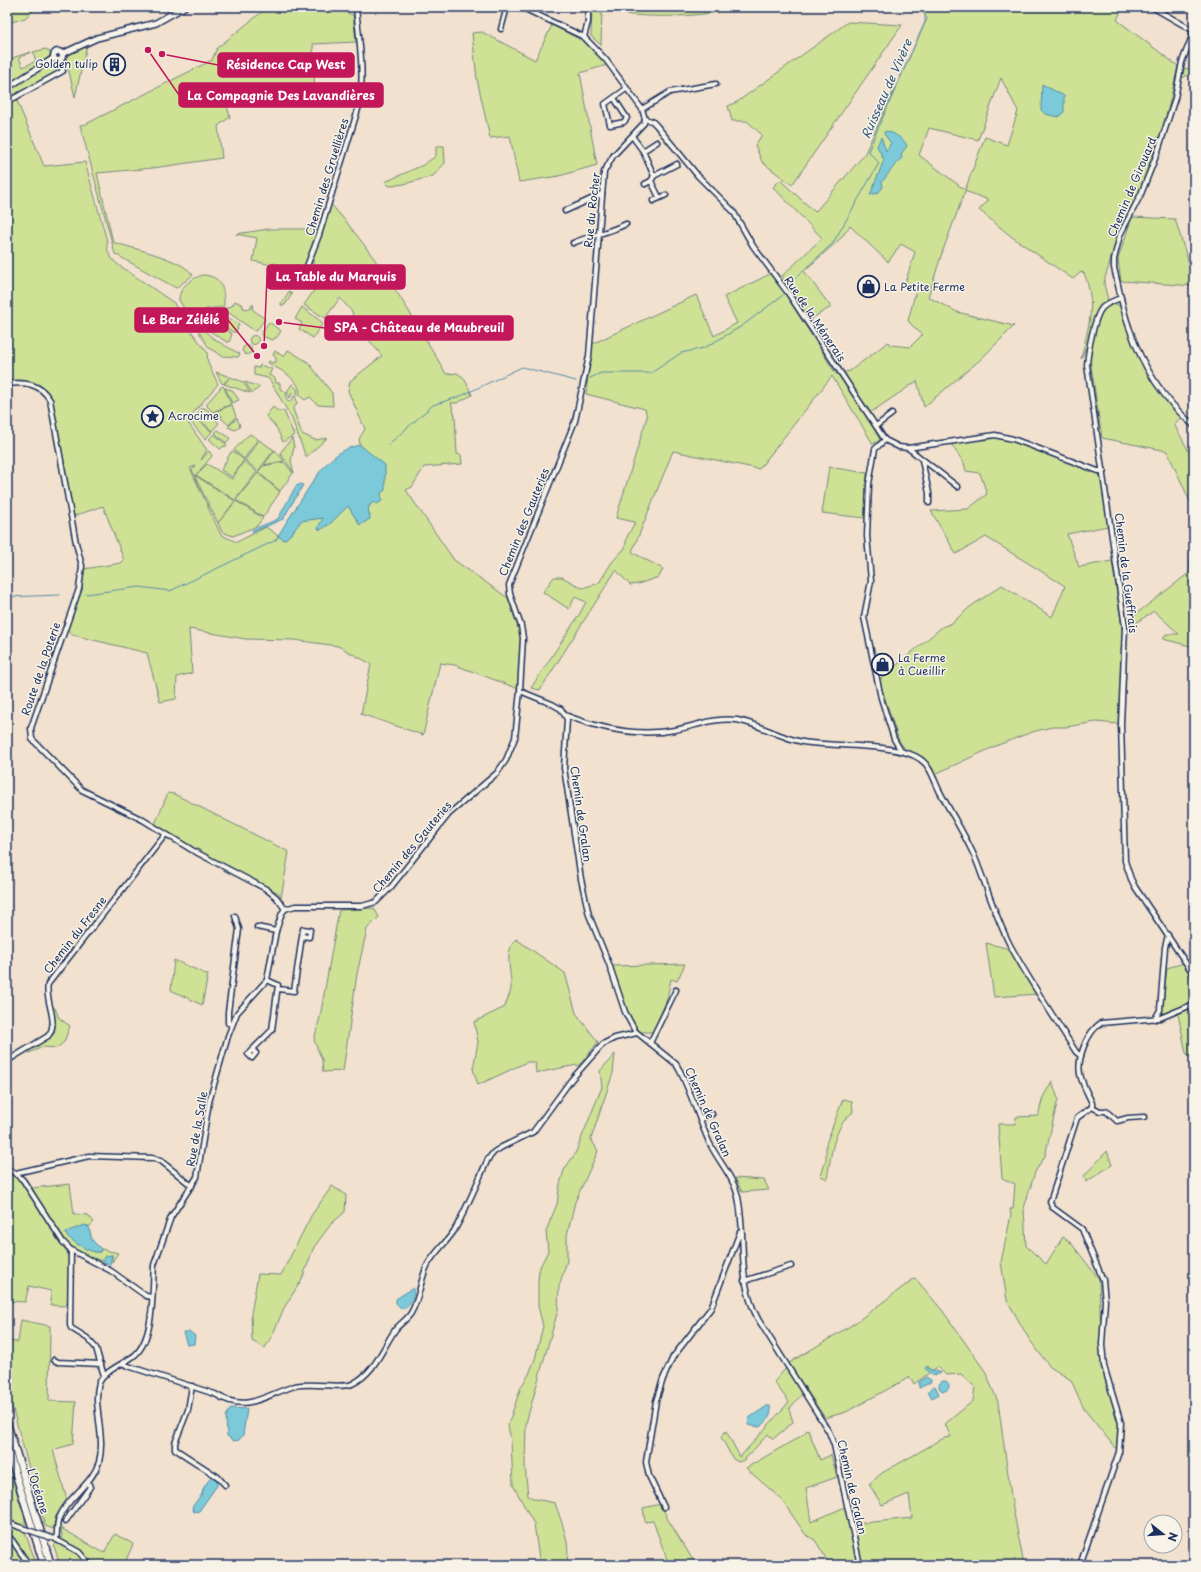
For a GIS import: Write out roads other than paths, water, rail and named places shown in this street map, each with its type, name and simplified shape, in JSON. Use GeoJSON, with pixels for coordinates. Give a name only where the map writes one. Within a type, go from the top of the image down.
{"type":"FeatureCollection","features":[{"type":"Feature","properties":{"kind":"highway","name":"L’Océane"},"geometry":{"type":"LineString","coordinates":[[7,1423],[51,1565]]}},
{"type":"Feature","properties":{"kind":"highway","name":"L’Océane"},"geometry":{"type":"LineString","coordinates":[[7,1446],[44,1565]]}},
{"type":"Feature","properties":{"kind":"main road"},"geometry":{"type":"LineString","coordinates":[[7,88],[57,59],[62,58],[62,54],[97,38],[156,24],[184,7]]}},
{"type":"Feature","properties":{"kind":"street","name":"Chemin des Gruellières"},"geometry":{"type":"LineString","coordinates":[[302,279],[316,242],[359,106],[362,90],[362,76],[356,7]]}},
{"type":"Feature","properties":{"kind":"street"},"geometry":{"type":"LineString","coordinates":[[501,29],[507,7]]}},
{"type":"Feature","properties":{"kind":"street"},"geometry":{"type":"LineString","coordinates":[[521,7],[584,37],[606,60],[642,109],[645,119]]}},
{"type":"Feature","properties":{"kind":"street"},"geometry":{"type":"LineString","coordinates":[[584,37],[588,22],[588,7]]}},
{"type":"Feature","properties":{"kind":"street"},"geometry":{"type":"LineString","coordinates":[[1152,7],[1194,31]]}},
{"type":"Feature","properties":{"kind":"street","name":"Chemin de Girouard"},"geometry":{"type":"LineString","coordinates":[[1194,31],[1182,62],[1175,98],[1158,151],[1141,194],[1126,222],[1116,251],[1114,268],[1128,327],[1146,365],[1167,400],[1194,426]]}},
{"type":"Feature","properties":{"kind":"street"},"geometry":{"type":"LineString","coordinates":[[7,102],[63,71],[57,59]]}},
{"type":"Feature","properties":{"kind":"street"},"geometry":{"type":"LineString","coordinates":[[642,109],[670,92],[716,84]]}},
{"type":"Feature","properties":{"kind":"street"},"geometry":{"type":"LineString","coordinates":[[614,98],[627,118],[624,122],[610,125],[605,104],[626,89]]}},
{"type":"Feature","properties":{"kind":"street","name":"Rue du Rocher"},"geometry":{"type":"LineString","coordinates":[[594,294],[598,235],[606,167],[613,156],[644,123],[645,119]]}},
{"type":"Feature","properties":{"kind":"street","name":"Rue de la Ménerais"},"geometry":{"type":"LineString","coordinates":[[645,119],[656,125],[698,176],[733,211],[753,246],[788,293],[885,440]]}},
{"type":"Feature","properties":{"kind":"street"},"geometry":{"type":"LineString","coordinates":[[632,136],[643,151],[654,176]]}},
{"type":"Feature","properties":{"kind":"street"},"geometry":{"type":"LineString","coordinates":[[643,151],[657,142]]}},
{"type":"Feature","properties":{"kind":"street"},"geometry":{"type":"LineString","coordinates":[[645,184],[652,181],[654,176],[677,164]]}},
{"type":"Feature","properties":{"kind":"street"},"geometry":{"type":"LineString","coordinates":[[652,181],[659,197]]}},
{"type":"Feature","properties":{"kind":"street"},"geometry":{"type":"LineString","coordinates":[[565,211],[602,194]]}},
{"type":"Feature","properties":{"kind":"street"},"geometry":{"type":"LineString","coordinates":[[653,201],[666,194]]}},
{"type":"Feature","properties":{"kind":"street"},"geometry":{"type":"LineString","coordinates":[[573,243],[626,224]]}},
{"type":"Feature","properties":{"kind":"street","name":"Chemin des Gauteries"},"geometry":{"type":"LineString","coordinates":[[285,909],[295,906],[362,906],[370,905],[382,898],[449,814],[502,768],[515,738],[520,691],[523,638],[522,626],[510,594],[509,584],[575,421],[589,356],[594,294]]}},
{"type":"Feature","properties":{"kind":"street","name":"Chemin de la Gueffrais"},"geometry":{"type":"LineString","coordinates":[[1122,298],[1106,304],[1100,311],[1088,358],[1125,626],[1121,724],[1124,847],[1127,868],[1135,887],[1194,975]]}},
{"type":"Feature","properties":{"kind":"street","name":"Route de la Poterie"},"geometry":{"type":"LineString","coordinates":[[7,384],[22,382],[35,385],[43,390],[50,400],[76,543],[82,566],[79,589],[30,734],[36,744],[77,786],[143,820],[165,835],[266,889],[276,896],[285,909]]}},
{"type":"Feature","properties":{"kind":"street"},"geometry":{"type":"LineString","coordinates":[[876,426],[892,414]]}},
{"type":"Feature","properties":{"kind":"street"},"geometry":{"type":"LineString","coordinates":[[902,751],[894,739],[882,698],[864,617],[871,581],[867,536],[869,484],[875,449],[885,440],[899,447],[908,448],[995,435],[1013,439],[1098,471],[1104,471]]}},
{"type":"Feature","properties":{"kind":"street"},"geometry":{"type":"LineString","coordinates":[[917,455],[921,446]]}},
{"type":"Feature","properties":{"kind":"street"},"geometry":{"type":"LineString","coordinates":[[908,448],[958,487]]}},
{"type":"Feature","properties":{"kind":"street"},"geometry":{"type":"LineString","coordinates":[[922,460],[929,493],[929,503]]}},
{"type":"Feature","properties":{"kind":"street"},"geometry":{"type":"LineString","coordinates":[[520,691],[552,704],[561,709],[565,715],[591,725],[642,732],[669,731],[705,722],[724,719],[735,720],[749,722],[782,737],[803,742],[902,751],[916,756],[927,766],[939,791],[966,837],[1009,943],[1076,1052],[1081,1056]]}},
{"type":"Feature","properties":{"kind":"street","name":"Chemin de Gralan"},"geometry":{"type":"LineString","coordinates":[[565,715],[567,727],[564,768],[589,915],[609,964],[625,1012],[637,1033],[676,1064],[719,1161],[736,1189],[741,1230],[744,1281],[749,1299],[758,1319],[829,1432],[834,1445],[860,1565]]}},
{"type":"Feature","properties":{"kind":"street","name":"Chemin du Fresne"},"geometry":{"type":"LineString","coordinates":[[7,1061],[48,1036],[52,1031],[53,1024],[46,991],[48,984],[165,835]]}},
{"type":"Feature","properties":{"kind":"street"},"geometry":{"type":"LineString","coordinates":[[252,1050],[272,1030],[278,985],[267,980],[279,918],[285,909]]}},
{"type":"Feature","properties":{"kind":"street"},"geometry":{"type":"LineString","coordinates":[[231,1024],[228,1023],[228,1012],[239,929],[235,916]]}},
{"type":"Feature","properties":{"kind":"street"},"geometry":{"type":"LineString","coordinates":[[257,927],[276,931]]}},
{"type":"Feature","properties":{"kind":"street"},"geometry":{"type":"LineString","coordinates":[[1155,1019],[1160,1010],[1165,947],[1168,935]]}},
{"type":"Feature","properties":{"kind":"street"},"geometry":{"type":"LineString","coordinates":[[278,989],[294,991],[302,936]]}},
{"type":"Feature","properties":{"kind":"street","name":"Rue de la Salle"},"geometry":{"type":"LineString","coordinates":[[104,1376],[124,1364],[138,1352],[147,1335],[154,1265],[171,1217],[192,1186],[198,1173],[209,1102],[231,1024],[237,1013],[267,980]]}},
{"type":"Feature","properties":{"kind":"street"},"geometry":{"type":"LineString","coordinates":[[650,1043],[676,990]]}},
{"type":"Feature","properties":{"kind":"street"},"geometry":{"type":"LineString","coordinates":[[1144,1117],[1128,1118],[1117,1121],[1106,1111],[1100,1111],[1092,1107],[1079,1072],[1081,1056],[1094,1028],[1100,1023],[1155,1019],[1194,1004]]}},
{"type":"Feature","properties":{"kind":"street"},"geometry":{"type":"LineString","coordinates":[[124,1364],[215,1394],[226,1401],[244,1404],[295,1386],[308,1384],[350,1385],[359,1380],[376,1364],[395,1329],[412,1312],[426,1267],[454,1230],[488,1160],[494,1152],[533,1132],[571,1080],[602,1044],[615,1038],[637,1033]]}},
{"type":"Feature","properties":{"kind":"street"},"geometry":{"type":"LineString","coordinates":[[1080,1565],[1119,1452],[1121,1423],[1104,1366],[1102,1344],[1105,1301],[1102,1280],[1082,1230],[1052,1206],[1050,1202],[1077,1118],[1092,1107]]}},
{"type":"Feature","properties":{"kind":"street"},"geometry":{"type":"LineString","coordinates":[[700,1119],[712,1114]]}},
{"type":"Feature","properties":{"kind":"street"},"geometry":{"type":"LineString","coordinates":[[17,1175],[20,1172],[89,1156],[154,1158],[161,1161],[192,1186]]}},
{"type":"Feature","properties":{"kind":"street"},"geometry":{"type":"LineString","coordinates":[[7,1168],[23,1180],[62,1242],[71,1250],[111,1271],[146,1296],[152,1297]]}},
{"type":"Feature","properties":{"kind":"street"},"geometry":{"type":"LineString","coordinates":[[664,1507],[649,1476],[646,1462],[656,1401],[663,1379],[673,1357],[711,1308],[741,1230]]}},
{"type":"Feature","properties":{"kind":"street"},"geometry":{"type":"LineString","coordinates":[[54,1539],[61,1513],[73,1496],[88,1482],[96,1470],[101,1453],[102,1434],[97,1391],[104,1376],[99,1354],[93,1343],[74,1330],[70,1325],[71,1250]]}},
{"type":"Feature","properties":{"kind":"street"},"geometry":{"type":"LineString","coordinates":[[744,1281],[792,1266]]}},
{"type":"Feature","properties":{"kind":"street"},"geometry":{"type":"LineString","coordinates":[[54,1360],[58,1362],[101,1364]]}},
{"type":"Feature","properties":{"kind":"street"},"geometry":{"type":"LineString","coordinates":[[192,1386],[188,1410],[175,1443],[175,1449],[218,1477],[225,1485]]}},
{"type":"Feature","properties":{"kind":"street"},"geometry":{"type":"LineString","coordinates":[[65,1522],[90,1487],[88,1482]]}},
{"type":"Feature","properties":{"kind":"street"},"geometry":{"type":"LineString","coordinates":[[7,1522],[54,1539],[80,1552],[90,1565]]}},
{"type":"Feature","properties":{"kind":"street"},"geometry":{"type":"LineString","coordinates":[[7,1536],[12,1540],[29,1565]]}},
{"type":"Feature","properties":{"kind":"water"},"geometry":{"type":"Polygon","coordinates":[[[1042,84],[1064,96],[1064,112],[1058,117],[1045,114],[1041,110],[1042,84]]]}},
{"type":"Feature","properties":{"kind":"water"},"geometry":{"type":"Polygon","coordinates":[[[885,131],[898,136],[906,143],[907,146],[901,154],[902,158],[897,162],[882,182],[883,187],[878,193],[870,195],[884,160],[877,146],[881,137],[886,151],[891,143],[884,134],[885,131]]]}},
{"type":"Feature","properties":{"kind":"water"},"geometry":{"type":"Polygon","coordinates":[[[360,445],[385,465],[385,490],[381,493],[382,501],[377,504],[373,502],[369,506],[368,510],[370,519],[360,525],[348,506],[330,524],[320,530],[318,528],[323,518],[301,521],[292,533],[284,540],[278,536],[312,482],[325,466],[340,452],[360,445]]]}},
{"type":"Feature","properties":{"kind":"water"},"geometry":{"type":"Polygon","coordinates":[[[301,484],[303,485],[283,519],[253,532],[252,530],[278,519],[296,486],[301,484]]]}},
{"type":"Feature","properties":{"kind":"water"},"geometry":{"type":"Polygon","coordinates":[[[84,1225],[89,1227],[92,1240],[101,1249],[100,1252],[86,1249],[66,1235],[66,1232],[84,1225]]]}},
{"type":"Feature","properties":{"kind":"water"},"geometry":{"type":"Polygon","coordinates":[[[112,1255],[110,1265],[102,1261],[106,1256],[112,1255]]]}},
{"type":"Feature","properties":{"kind":"water"},"geometry":{"type":"Polygon","coordinates":[[[413,1288],[413,1296],[409,1304],[406,1308],[401,1308],[396,1303],[396,1299],[413,1288]]]}},
{"type":"Feature","properties":{"kind":"water"},"geometry":{"type":"Polygon","coordinates":[[[183,1332],[190,1332],[195,1336],[194,1344],[187,1345],[183,1332]]]}},
{"type":"Feature","properties":{"kind":"water"},"geometry":{"type":"Polygon","coordinates":[[[928,1366],[929,1369],[941,1373],[936,1375],[930,1373],[925,1368],[928,1366]]]}},
{"type":"Feature","properties":{"kind":"water"},"geometry":{"type":"Polygon","coordinates":[[[926,1377],[931,1380],[931,1382],[919,1388],[919,1382],[926,1377]]]}},
{"type":"Feature","properties":{"kind":"water"},"geometry":{"type":"Polygon","coordinates":[[[944,1381],[949,1386],[944,1391],[939,1386],[944,1381]]]}},
{"type":"Feature","properties":{"kind":"water"},"geometry":{"type":"Polygon","coordinates":[[[935,1386],[939,1394],[932,1398],[928,1391],[935,1386]]]}},
{"type":"Feature","properties":{"kind":"water"},"geometry":{"type":"Polygon","coordinates":[[[767,1406],[770,1406],[770,1416],[760,1427],[748,1425],[749,1418],[767,1406]]]}},
{"type":"Feature","properties":{"kind":"water"},"geometry":{"type":"Polygon","coordinates":[[[231,1408],[247,1409],[243,1435],[239,1440],[234,1441],[227,1436],[226,1416],[231,1408]]]}},
{"type":"Feature","properties":{"kind":"water"},"geometry":{"type":"Polygon","coordinates":[[[214,1476],[218,1479],[218,1484],[199,1511],[194,1512],[192,1507],[202,1494],[204,1487],[211,1477],[214,1476]]]}},
{"type":"Feature","properties":{"kind":"waterway","name":"Ruisseau de Vivère"},"geometry":{"type":"LineString","coordinates":[[788,285],[833,243],[879,163],[868,151],[925,22],[925,7]]}},
{"type":"Feature","properties":{"kind":"waterway","name":"Ruisseau de Vivère"},"geometry":{"type":"LineString","coordinates":[[590,378],[601,373],[651,373],[681,353],[704,348],[742,326],[783,295]]}},
{"type":"Feature","properties":{"kind":"waterway","name":"Ruisseau de Vivère"},"geometry":{"type":"LineString","coordinates":[[388,445],[433,405],[461,396],[522,367],[576,381]]}},
{"type":"Feature","properties":{"kind":"waterway"},"geometry":{"type":"LineString","coordinates":[[86,594],[139,587],[170,591],[276,540],[279,535]]}},
{"type":"Feature","properties":{"kind":"waterway"},"geometry":{"type":"LineString","coordinates":[[7,597],[60,595]]}},
{"type":"Feature","properties":{"kind":"place","name":"La Compagnie Des Lavandières"},"geometry":{"type":"Point","coordinates":[148,50]}},
{"type":"Feature","properties":{"kind":"place","name":"Résidence Cap West"},"geometry":{"type":"Point","coordinates":[162,54]}},
{"type":"Feature","properties":{"kind":"place","name":"Golden tulip"},"geometry":{"type":"Point","coordinates":[114,64]}},
{"type":"Feature","properties":{"kind":"place","name":"La Petite Ferme"},"geometry":{"type":"Point","coordinates":[869,287]}},
{"type":"Feature","properties":{"kind":"place","name":"SPA - Château de Maubreuil"},"geometry":{"type":"Point","coordinates":[279,322]}},
{"type":"Feature","properties":{"kind":"place","name":"La Table du Marquis"},"geometry":{"type":"Point","coordinates":[264,346]}},
{"type":"Feature","properties":{"kind":"place","name":"Le Bar Zélélé"},"geometry":{"type":"Point","coordinates":[257,356]}},
{"type":"Feature","properties":{"kind":"place","name":"Acrocime"},"geometry":{"type":"Point","coordinates":[153,416]}},
{"type":"Feature","properties":{"kind":"place","name":"La Ferme à Cueillir"},"geometry":{"type":"Point","coordinates":[882,664]}}]}
